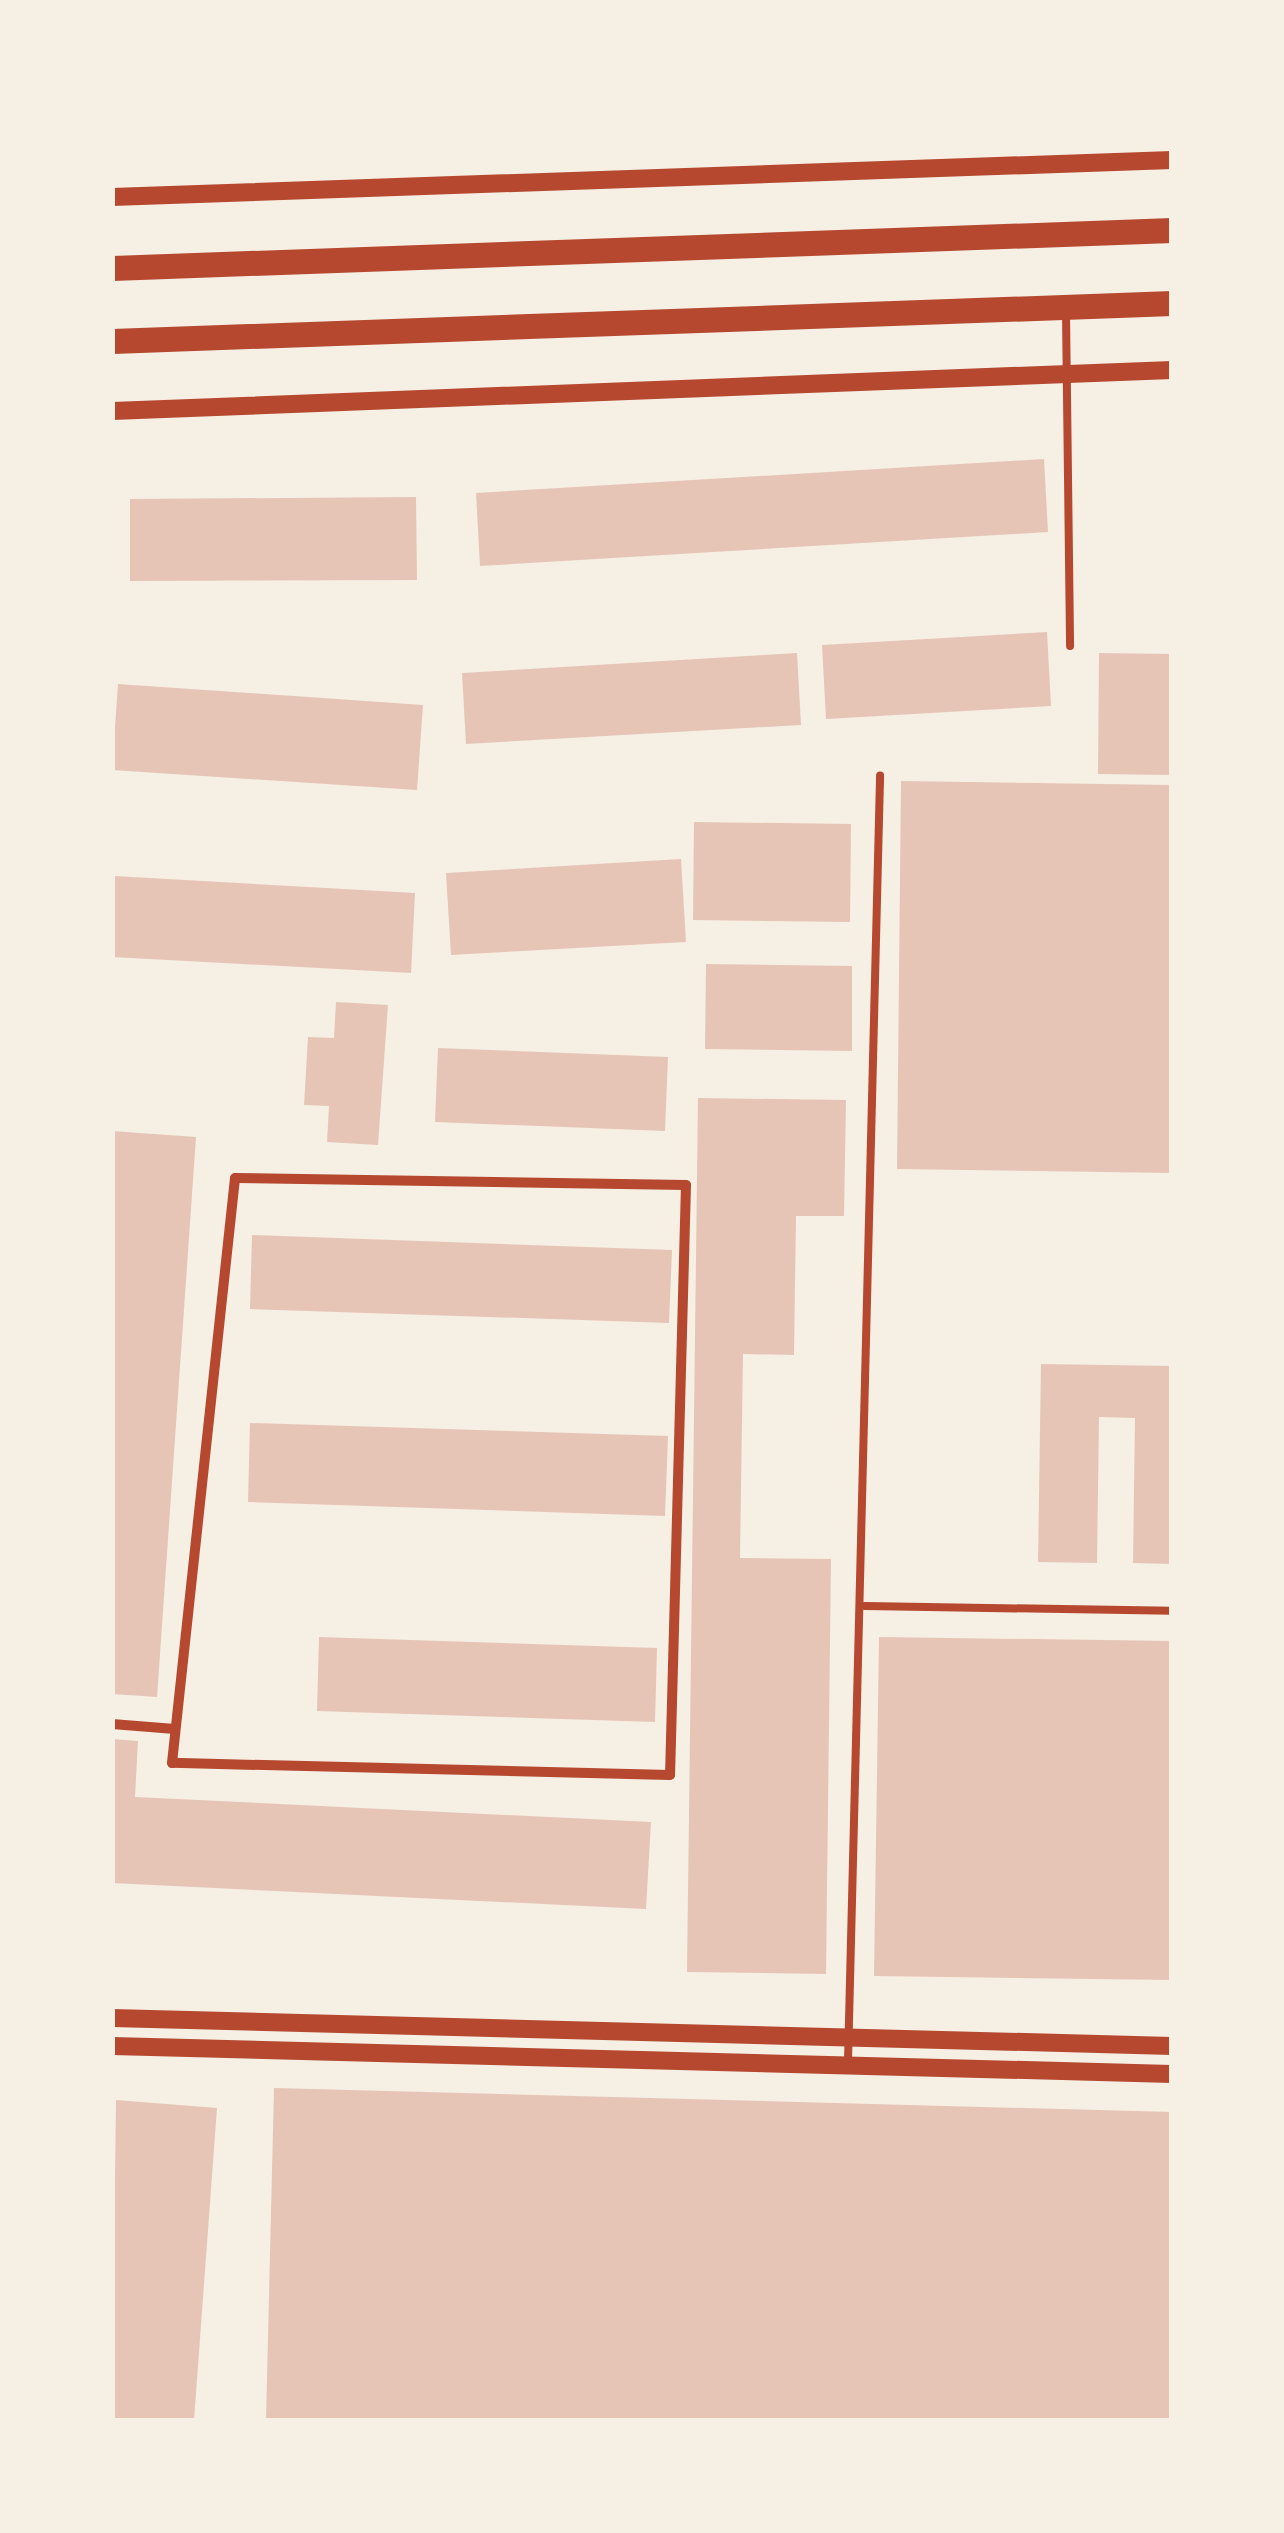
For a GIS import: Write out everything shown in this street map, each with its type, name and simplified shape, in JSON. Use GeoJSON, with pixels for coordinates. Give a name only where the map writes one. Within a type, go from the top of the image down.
{"type":"FeatureCollection","features":[{"type":"Feature","properties":{"kind":"main road"},"geometry":{"type":"LineString","coordinates":[[112,268],[1172,230]]}},
{"type":"Feature","properties":{"kind":"main road"},"geometry":{"type":"LineString","coordinates":[[112,341],[1172,302]]}},
{"type":"Feature","properties":{"kind":"street"},"geometry":{"type":"LineString","coordinates":[[112,197],[1172,160]]}},
{"type":"Feature","properties":{"kind":"street"},"geometry":{"type":"LineString","coordinates":[[112,411],[398,407],[1068,370],[1172,370]]}},
{"type":"Feature","properties":{"kind":"street"},"geometry":{"type":"LineString","coordinates":[[235,1178],[686,1185],[670,1774],[172,1762],[175,1728],[235,1178]]}},
{"type":"Feature","properties":{"kind":"street"},"geometry":{"type":"LineString","coordinates":[[112,1724],[175,1728]]}},
{"type":"Feature","properties":{"kind":"street"},"geometry":{"type":"LineString","coordinates":[[112,2018],[849,2034],[1172,2046]]}},
{"type":"Feature","properties":{"kind":"street"},"geometry":{"type":"LineString","coordinates":[[112,2046],[848,2062],[1172,2074]]}},
{"type":"Feature","properties":{"kind":"lane"},"geometry":{"type":"LineString","coordinates":[[1065,304],[1070,646]]}},
{"type":"Feature","properties":{"kind":"lane"},"geometry":{"type":"LineString","coordinates":[[848,2062],[866,1606],[880,774]]}},
{"type":"Feature","properties":{"kind":"lane"},"geometry":{"type":"LineString","coordinates":[[866,1606],[1172,1611]]}},
{"type":"Feature","properties":{"kind":"building"},"geometry":{"type":"Polygon","coordinates":[[[1044,459],[1048,532],[480,566],[476,493],[1044,459]]]}},
{"type":"Feature","properties":{"kind":"building"},"geometry":{"type":"Polygon","coordinates":[[[416,497],[417,580],[130,581],[130,499],[416,497]]]}},
{"type":"Feature","properties":{"kind":"building"},"geometry":{"type":"Polygon","coordinates":[[[1047,632],[1051,706],[826,719],[822,645],[1047,632]]]}},
{"type":"Feature","properties":{"kind":"building"},"geometry":{"type":"Polygon","coordinates":[[[797,653],[801,725],[466,744],[462,673],[797,653]]]}},
{"type":"Feature","properties":{"kind":"building"},"geometry":{"type":"Polygon","coordinates":[[[1099,653],[1172,654],[1172,775],[1098,774],[1099,653]]]}},
{"type":"Feature","properties":{"kind":"building"},"geometry":{"type":"Polygon","coordinates":[[[118,684],[423,705],[417,790],[112,770],[118,684]]]}},
{"type":"Feature","properties":{"kind":"building"},"geometry":{"type":"Polygon","coordinates":[[[901,781],[1172,785],[1172,1173],[897,1169],[901,781]]]}},
{"type":"Feature","properties":{"kind":"building"},"geometry":{"type":"Polygon","coordinates":[[[694,822],[851,824],[850,922],[693,920],[694,822]]]}},
{"type":"Feature","properties":{"kind":"building"},"geometry":{"type":"Polygon","coordinates":[[[681,859],[686,942],[451,955],[446,873],[681,859]]]}},
{"type":"Feature","properties":{"kind":"building"},"geometry":{"type":"Polygon","coordinates":[[[115,876],[415,893],[411,973],[112,957],[115,876]]]}},
{"type":"Feature","properties":{"kind":"building"},"geometry":{"type":"Polygon","coordinates":[[[706,964],[852,966],[852,1051],[705,1049],[706,964]]]}},
{"type":"Feature","properties":{"kind":"building"},"geometry":{"type":"Polygon","coordinates":[[[336,1002],[388,1005],[378,1145],[327,1142],[329,1106],[304,1105],[308,1037],[334,1038],[336,1002]]]}},
{"type":"Feature","properties":{"kind":"building"},"geometry":{"type":"Polygon","coordinates":[[[438,1048],[668,1057],[665,1131],[435,1122],[438,1048]]]}},
{"type":"Feature","properties":{"kind":"building"},"geometry":{"type":"Polygon","coordinates":[[[698,1098],[846,1100],[844,1216],[796,1216],[794,1355],[743,1354],[740,1558],[831,1559],[826,1974],[687,1972],[698,1098]]]}},
{"type":"Feature","properties":{"kind":"building"},"geometry":{"type":"Polygon","coordinates":[[[112,1131],[196,1137],[157,1697],[112,1694],[112,1131]]]}},
{"type":"Feature","properties":{"kind":"building"},"geometry":{"type":"Polygon","coordinates":[[[252,1235],[672,1250],[669,1323],[250,1309],[252,1235]]]}},
{"type":"Feature","properties":{"kind":"building"},"geometry":{"type":"Polygon","coordinates":[[[1041,1364],[1172,1366],[1172,1564],[1133,1563],[1135,1418],[1099,1417],[1097,1563],[1038,1562],[1041,1364]]]}},
{"type":"Feature","properties":{"kind":"building"},"geometry":{"type":"Polygon","coordinates":[[[250,1423],[668,1436],[665,1516],[248,1502],[250,1423]]]}},
{"type":"Feature","properties":{"kind":"building"},"geometry":{"type":"Polygon","coordinates":[[[319,1637],[657,1648],[655,1722],[317,1711],[319,1637]]]}},
{"type":"Feature","properties":{"kind":"building"},"geometry":{"type":"Polygon","coordinates":[[[879,1637],[1172,1641],[1172,1980],[874,1976],[879,1637]]]}},
{"type":"Feature","properties":{"kind":"building"},"geometry":{"type":"Polygon","coordinates":[[[112,1739],[138,1741],[135,1797],[651,1822],[646,1909],[112,1883],[112,1739]]]}},
{"type":"Feature","properties":{"kind":"building"},"geometry":{"type":"Polygon","coordinates":[[[274,2088],[1172,2112],[1172,2420],[266,2420],[274,2088]]]}},
{"type":"Feature","properties":{"kind":"building"},"geometry":{"type":"Polygon","coordinates":[[[116,2100],[217,2108],[194,2420],[112,2420],[116,2100]]]}}]}
